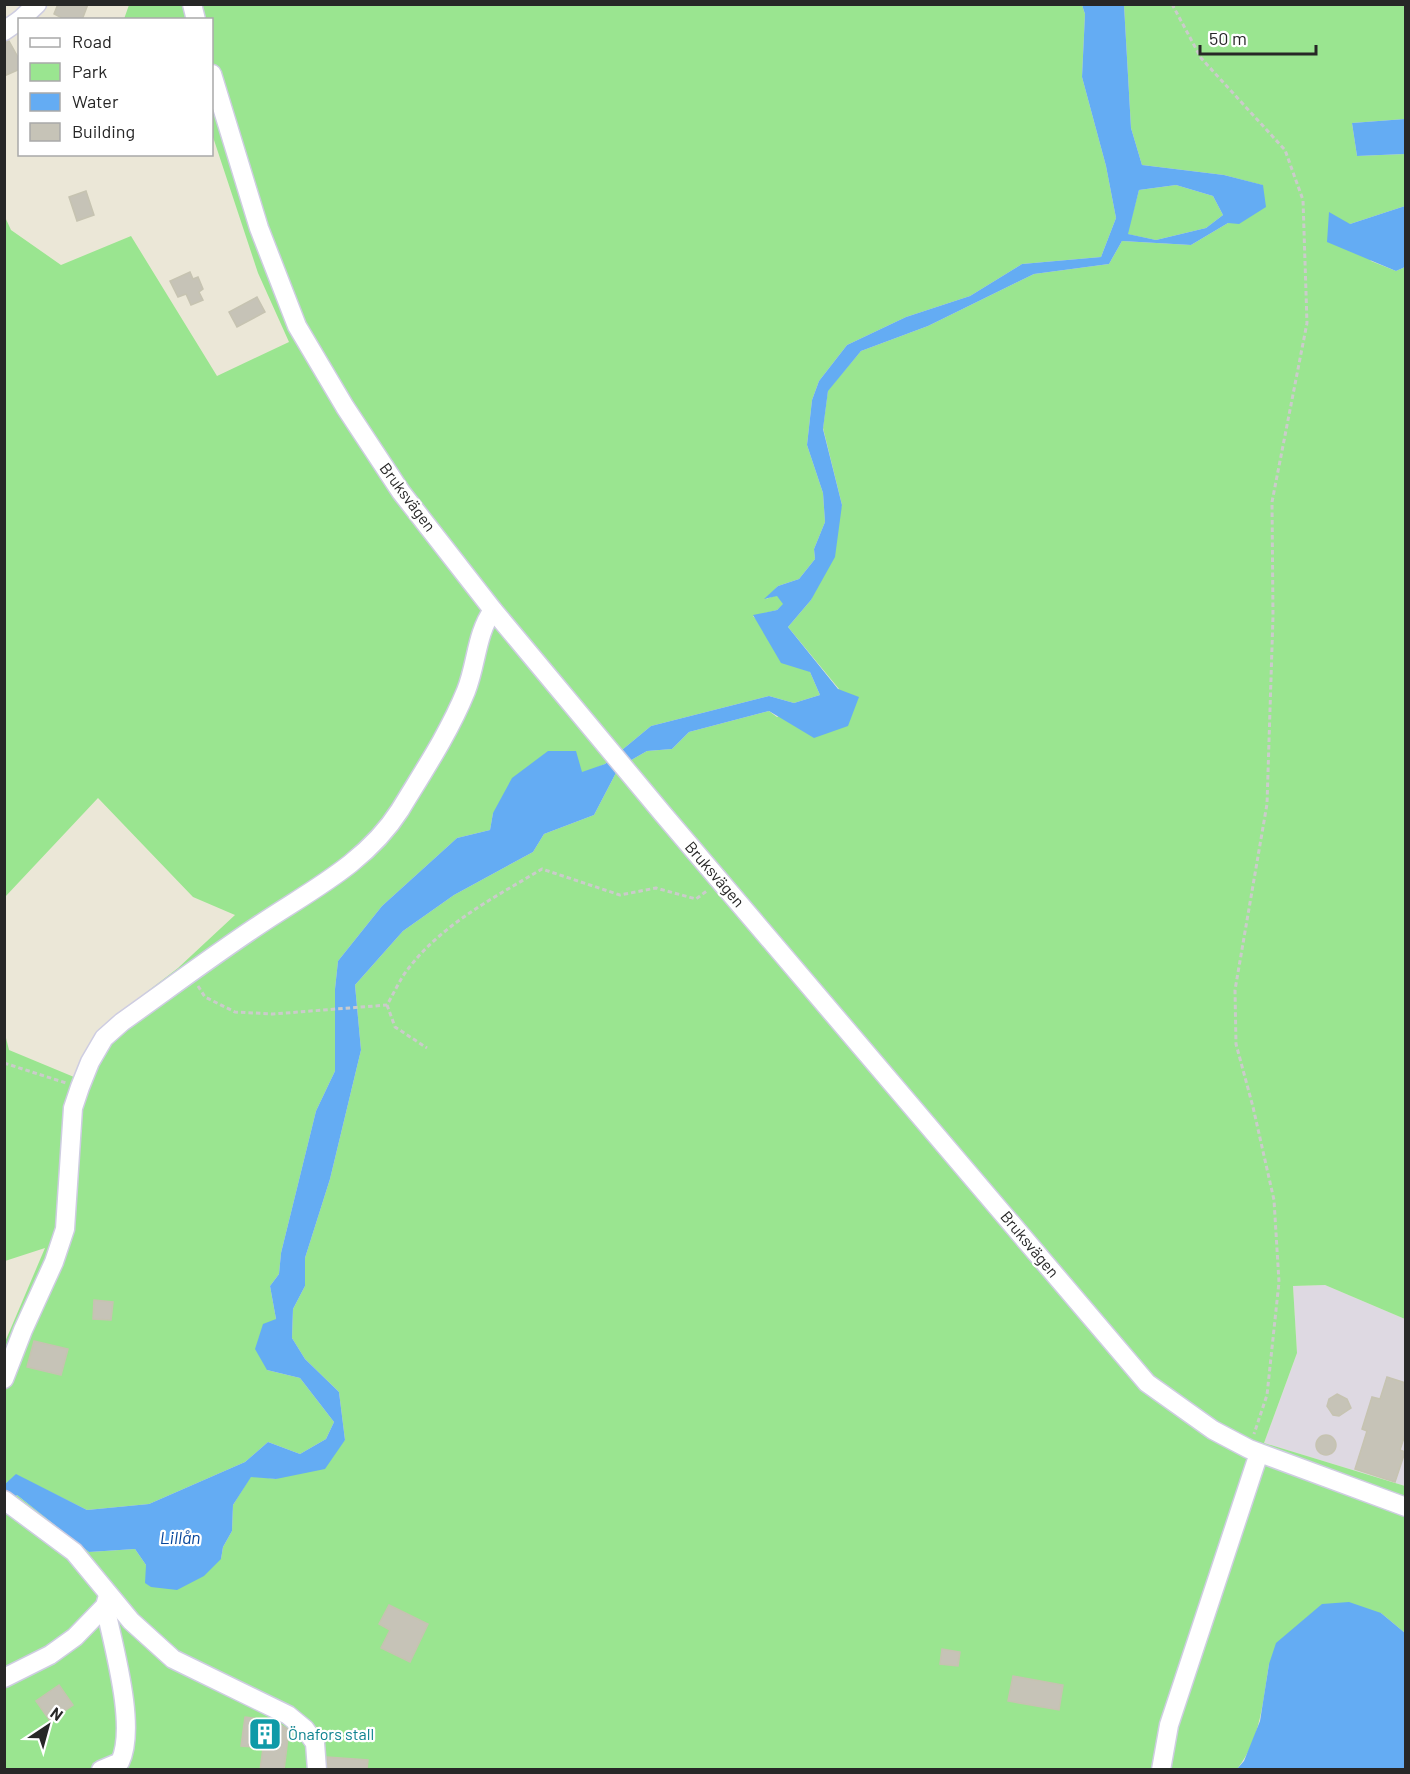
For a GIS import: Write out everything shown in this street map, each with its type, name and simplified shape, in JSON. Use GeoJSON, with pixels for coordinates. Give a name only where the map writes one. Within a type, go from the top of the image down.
{"type":"FeatureCollection","features":[{"type":"Feature","properties":{"kind":"street"},"geometry":{"type":"LineString","coordinates":[[22,18],[37,4]]}},
{"type":"Feature","properties":{"kind":"street"},"geometry":{"type":"LineString","coordinates":[[4,31],[18,21]]}},
{"type":"Feature","properties":{"kind":"street","name":"Bruksvägen"},"geometry":{"type":"LineString","coordinates":[[213,77],[259,228],[297,326],[345,407],[401,492],[493,610],[722,880],[796,972],[1146,1383],[1213,1430],[1254,1451],[1406,1507]]}},
{"type":"Feature","properties":{"kind":"street"},"geometry":{"type":"LineString","coordinates":[[4,1379],[23,1330],[54,1263],[65,1229],[73,1108],[90,1062],[104,1038],[122,1022],[257,926],[306,897],[372,844],[399,812],[443,738],[466,690],[481,632],[493,610]]}},
{"type":"Feature","properties":{"kind":"street"},"geometry":{"type":"LineString","coordinates":[[1161,1770],[1169,1725],[1254,1451]]}},
{"type":"Feature","properties":{"kind":"street"},"geometry":{"type":"LineString","coordinates":[[4,1500],[74,1551],[107,1600],[149,1640],[173,1659],[191,1670],[288,1715],[305,1729],[315,1743],[317,1770]]}},
{"type":"Feature","properties":{"kind":"street"},"geometry":{"type":"LineString","coordinates":[[4,1678],[50,1655],[75,1637],[107,1600]]}},
{"type":"Feature","properties":{"kind":"street"},"geometry":{"type":"LineString","coordinates":[[100,1770],[120,1762],[127,1741],[107,1600]]}},
{"type":"Feature","properties":{"kind":"path"},"geometry":{"type":"LineString","coordinates":[[1172,4],[1201,58],[1285,150],[1303,200],[1304,292],[1308,323],[1297,388],[1272,502],[1273,616],[1267,804],[1235,990],[1236,1044],[1274,1200],[1279,1282],[1267,1395],[1254,1451]]}},
{"type":"Feature","properties":{"kind":"path"},"geometry":{"type":"LineString","coordinates":[[387,1005],[408,969],[437,938],[456,922],[542,869],[620,895],[656,888],[696,899],[722,880]]}},
{"type":"Feature","properties":{"kind":"path"},"geometry":{"type":"LineString","coordinates":[[192,973],[194,982],[205,997],[235,1012],[273,1014],[387,1005]]}},
{"type":"Feature","properties":{"kind":"path"},"geometry":{"type":"LineString","coordinates":[[387,1005],[395,1027],[427,1047]]}},
{"type":"Feature","properties":{"kind":"path"},"geometry":{"type":"LineString","coordinates":[[4,1063],[80,1087]]}},
{"type":"Feature","properties":{"kind":"shaded area"},"geometry":{"type":"Polygon","coordinates":[[[1325,1285],[1405,1319],[1405,1486],[1264,1443],[1297,1353],[1293,1286],[1325,1285]]]}},
{"type":"Feature","properties":{"kind":"green space"},"geometry":{"type":"Polygon","coordinates":[[[129,5],[1082,5],[1085,14],[1082,77],[1106,166],[1116,218],[1101,257],[1022,264],[970,296],[906,317],[847,345],[819,381],[812,400],[807,445],[823,493],[825,522],[814,549],[815,559],[799,579],[778,586],[766,599],[777,595],[784,604],[777,610],[753,616],[810,672],[820,695],[794,703],[769,696],[651,726],[605,764],[493,813],[490,830],[457,838],[382,906],[338,961],[335,989],[335,1071],[316,1111],[281,1253],[279,1274],[270,1286],[276,1319],[267,1370],[300,1378],[334,1422],[326,1439],[300,1454],[268,1442],[245,1462],[149,1504],[87,1510],[16,1475],[5,1484],[5,1342],[45,1248],[5,1261],[4,1030],[9,1050],[74,1077],[89,1049],[118,1014],[178,968],[235,915],[193,897],[98,798],[5,897],[5,217],[11,230],[61,265],[131,236],[217,376],[289,342],[258,273],[213,137],[213,18],[124,18],[129,5]]]}},
{"type":"Feature","properties":{"kind":"green space"},"geometry":{"type":"Polygon","coordinates":[[[1124,5],[1405,5],[1405,119],[1352,123],[1357,156],[1405,154],[1405,206],[1350,224],[1371,261],[1396,271],[1405,267],[1405,1319],[1325,1285],[1293,1286],[1297,1353],[1264,1443],[1405,1486],[1405,1633],[1381,1613],[1269,1664],[1263,1705],[1256,1732],[1245,1758],[1237,1769],[5,1770],[4,1507],[17,1495],[89,1552],[135,1549],[146,1565],[221,1559],[223,1547],[232,1531],[233,1505],[251,1476],[276,1479],[345,1440],[339,1392],[305,1359],[292,1338],[293,1309],[305,1286],[305,1258],[330,1179],[361,1050],[355,985],[403,931],[454,895],[533,852],[544,834],[594,815],[619,767],[647,751],[672,749],[689,732],[769,711],[777,717],[839,689],[788,627],[811,600],[842,505],[823,428],[828,390],[861,351],[928,326],[1034,274],[1109,264],[1122,241],[1191,245],[1228,223],[1262,185],[1224,175],[1142,165],[1131,128],[1124,5]]]}},
{"type":"Feature","properties":{"kind":"green space"},"geometry":{"type":"Polygon","coordinates":[[[1176,185],[1213,196],[1223,215],[1206,228],[1156,240],[1127,234],[1139,190],[1176,185]]]}},
{"type":"Feature","properties":{"kind":"water","name":"Lillån"},"geometry":{"type":"Polygon","coordinates":[[[1082,5],[1124,5],[1131,128],[1142,165],[1224,175],[1263,185],[1266,207],[1239,224],[1228,223],[1191,245],[1122,241],[1109,264],[1034,274],[928,326],[861,351],[828,391],[823,429],[842,505],[835,557],[811,600],[788,627],[838,689],[859,697],[848,726],[814,738],[769,711],[689,732],[672,749],[647,751],[619,767],[594,815],[544,834],[533,852],[454,895],[403,931],[355,985],[361,1050],[330,1179],[305,1258],[305,1286],[293,1309],[292,1338],[305,1359],[339,1392],[345,1440],[325,1469],[276,1479],[251,1477],[233,1505],[232,1531],[223,1547],[221,1559],[204,1576],[177,1590],[151,1587],[145,1583],[146,1565],[135,1549],[89,1552],[17,1495],[5,1507],[5,1484],[16,1474],[87,1510],[149,1504],[245,1462],[268,1442],[300,1454],[326,1439],[334,1422],[300,1378],[267,1370],[255,1349],[263,1324],[276,1319],[270,1286],[279,1274],[281,1253],[316,1111],[335,1071],[335,989],[338,961],[382,906],[457,838],[490,830],[493,813],[512,778],[548,751],[576,751],[582,772],[605,764],[651,726],[769,696],[794,703],[820,695],[810,672],[781,663],[753,615],[777,610],[783,604],[777,596],[764,599],[778,586],[799,579],[815,559],[814,549],[825,522],[823,493],[807,445],[812,400],[819,381],[847,345],[906,317],[970,296],[1022,264],[1101,257],[1116,218],[1106,166],[1082,77],[1085,14],[1082,5]],[[1176,185],[1139,190],[1128,234],[1156,240],[1206,228],[1223,215],[1213,196],[1176,185]]]}},
{"type":"Feature","properties":{"kind":"water"},"geometry":{"type":"Polygon","coordinates":[[[1405,119],[1405,154],[1357,156],[1352,123],[1405,119]]]}},
{"type":"Feature","properties":{"kind":"water"},"geometry":{"type":"Polygon","coordinates":[[[1405,206],[1405,267],[1396,271],[1327,242],[1329,212],[1350,224],[1405,206]]]}},
{"type":"Feature","properties":{"kind":"water"},"geometry":{"type":"Polygon","coordinates":[[[1349,1602],[1381,1613],[1405,1633],[1405,1769],[1237,1769],[1244,1761],[1260,1721],[1269,1664],[1276,1643],[1322,1604],[1349,1602]]]}},
{"type":"Feature","properties":{"kind":"building"},"geometry":{"type":"Polygon","coordinates":[[[58,4],[88,4],[83,18],[62,18],[54,14],[58,4]]]}},
{"type":"Feature","properties":{"kind":"building"},"geometry":{"type":"Polygon","coordinates":[[[9,41],[18,57],[18,70],[4,76],[4,42],[9,41]]]}},
{"type":"Feature","properties":{"kind":"building"},"geometry":{"type":"Polygon","coordinates":[[[86,191],[94,215],[77,221],[69,197],[86,191]]]}},
{"type":"Feature","properties":{"kind":"building"},"geometry":{"type":"Polygon","coordinates":[[[190,272],[193,279],[198,277],[203,289],[199,292],[203,300],[191,305],[186,294],[178,297],[170,281],[190,272]]]}},
{"type":"Feature","properties":{"kind":"building"},"geometry":{"type":"Polygon","coordinates":[[[257,297],[265,312],[237,327],[229,312],[257,297]]]}},
{"type":"Feature","properties":{"kind":"building"},"geometry":{"type":"Polygon","coordinates":[[[94,1300],[113,1302],[111,1320],[93,1319],[94,1300]]]}},
{"type":"Feature","properties":{"kind":"building"},"geometry":{"type":"Polygon","coordinates":[[[34,1341],[68,1349],[61,1375],[27,1367],[34,1341]]]}},
{"type":"Feature","properties":{"kind":"building"},"geometry":{"type":"Polygon","coordinates":[[[1387,1377],[1406,1383],[1406,1432],[1400,1450],[1405,1452],[1395,1482],[1355,1469],[1367,1431],[1362,1429],[1372,1397],[1380,1399],[1387,1377]]]}},
{"type":"Feature","properties":{"kind":"building"},"geometry":{"type":"Polygon","coordinates":[[[1337,1394],[1347,1399],[1351,1408],[1339,1416],[1333,1415],[1327,1406],[1329,1399],[1337,1394]]]}},
{"type":"Feature","properties":{"kind":"building"},"geometry":{"type":"Polygon","coordinates":[[[1326,1435],[1333,1438],[1336,1445],[1333,1452],[1326,1455],[1319,1452],[1316,1445],[1319,1438],[1326,1435]]]}},
{"type":"Feature","properties":{"kind":"building"},"geometry":{"type":"Polygon","coordinates":[[[389,1605],[428,1624],[410,1662],[381,1648],[390,1630],[379,1624],[389,1605]]]}},
{"type":"Feature","properties":{"kind":"building"},"geometry":{"type":"Polygon","coordinates":[[[942,1649],[960,1652],[958,1666],[940,1664],[942,1649]]]}},
{"type":"Feature","properties":{"kind":"building"},"geometry":{"type":"Polygon","coordinates":[[[1013,1676],[1063,1685],[1059,1710],[1008,1701],[1013,1676]]]}},
{"type":"Feature","properties":{"kind":"building"},"geometry":{"type":"Polygon","coordinates":[[[59,1685],[73,1705],[50,1721],[36,1701],[59,1685]]]}},
{"type":"Feature","properties":{"kind":"building","name":"Önafors stall"},"geometry":{"type":"Polygon","coordinates":[[[245,1717],[274,1721],[289,1730],[284,1770],[260,1770],[263,1748],[241,1746],[245,1717]]]}},
{"type":"Feature","properties":{"kind":"building"},"geometry":{"type":"Polygon","coordinates":[[[327,1757],[368,1760],[367,1770],[328,1770],[327,1757]]]}},
{"type":"Feature","properties":{"kind":"place","name":"Önafors stall"},"geometry":{"type":"Point","coordinates":[265,1734]}}]}
